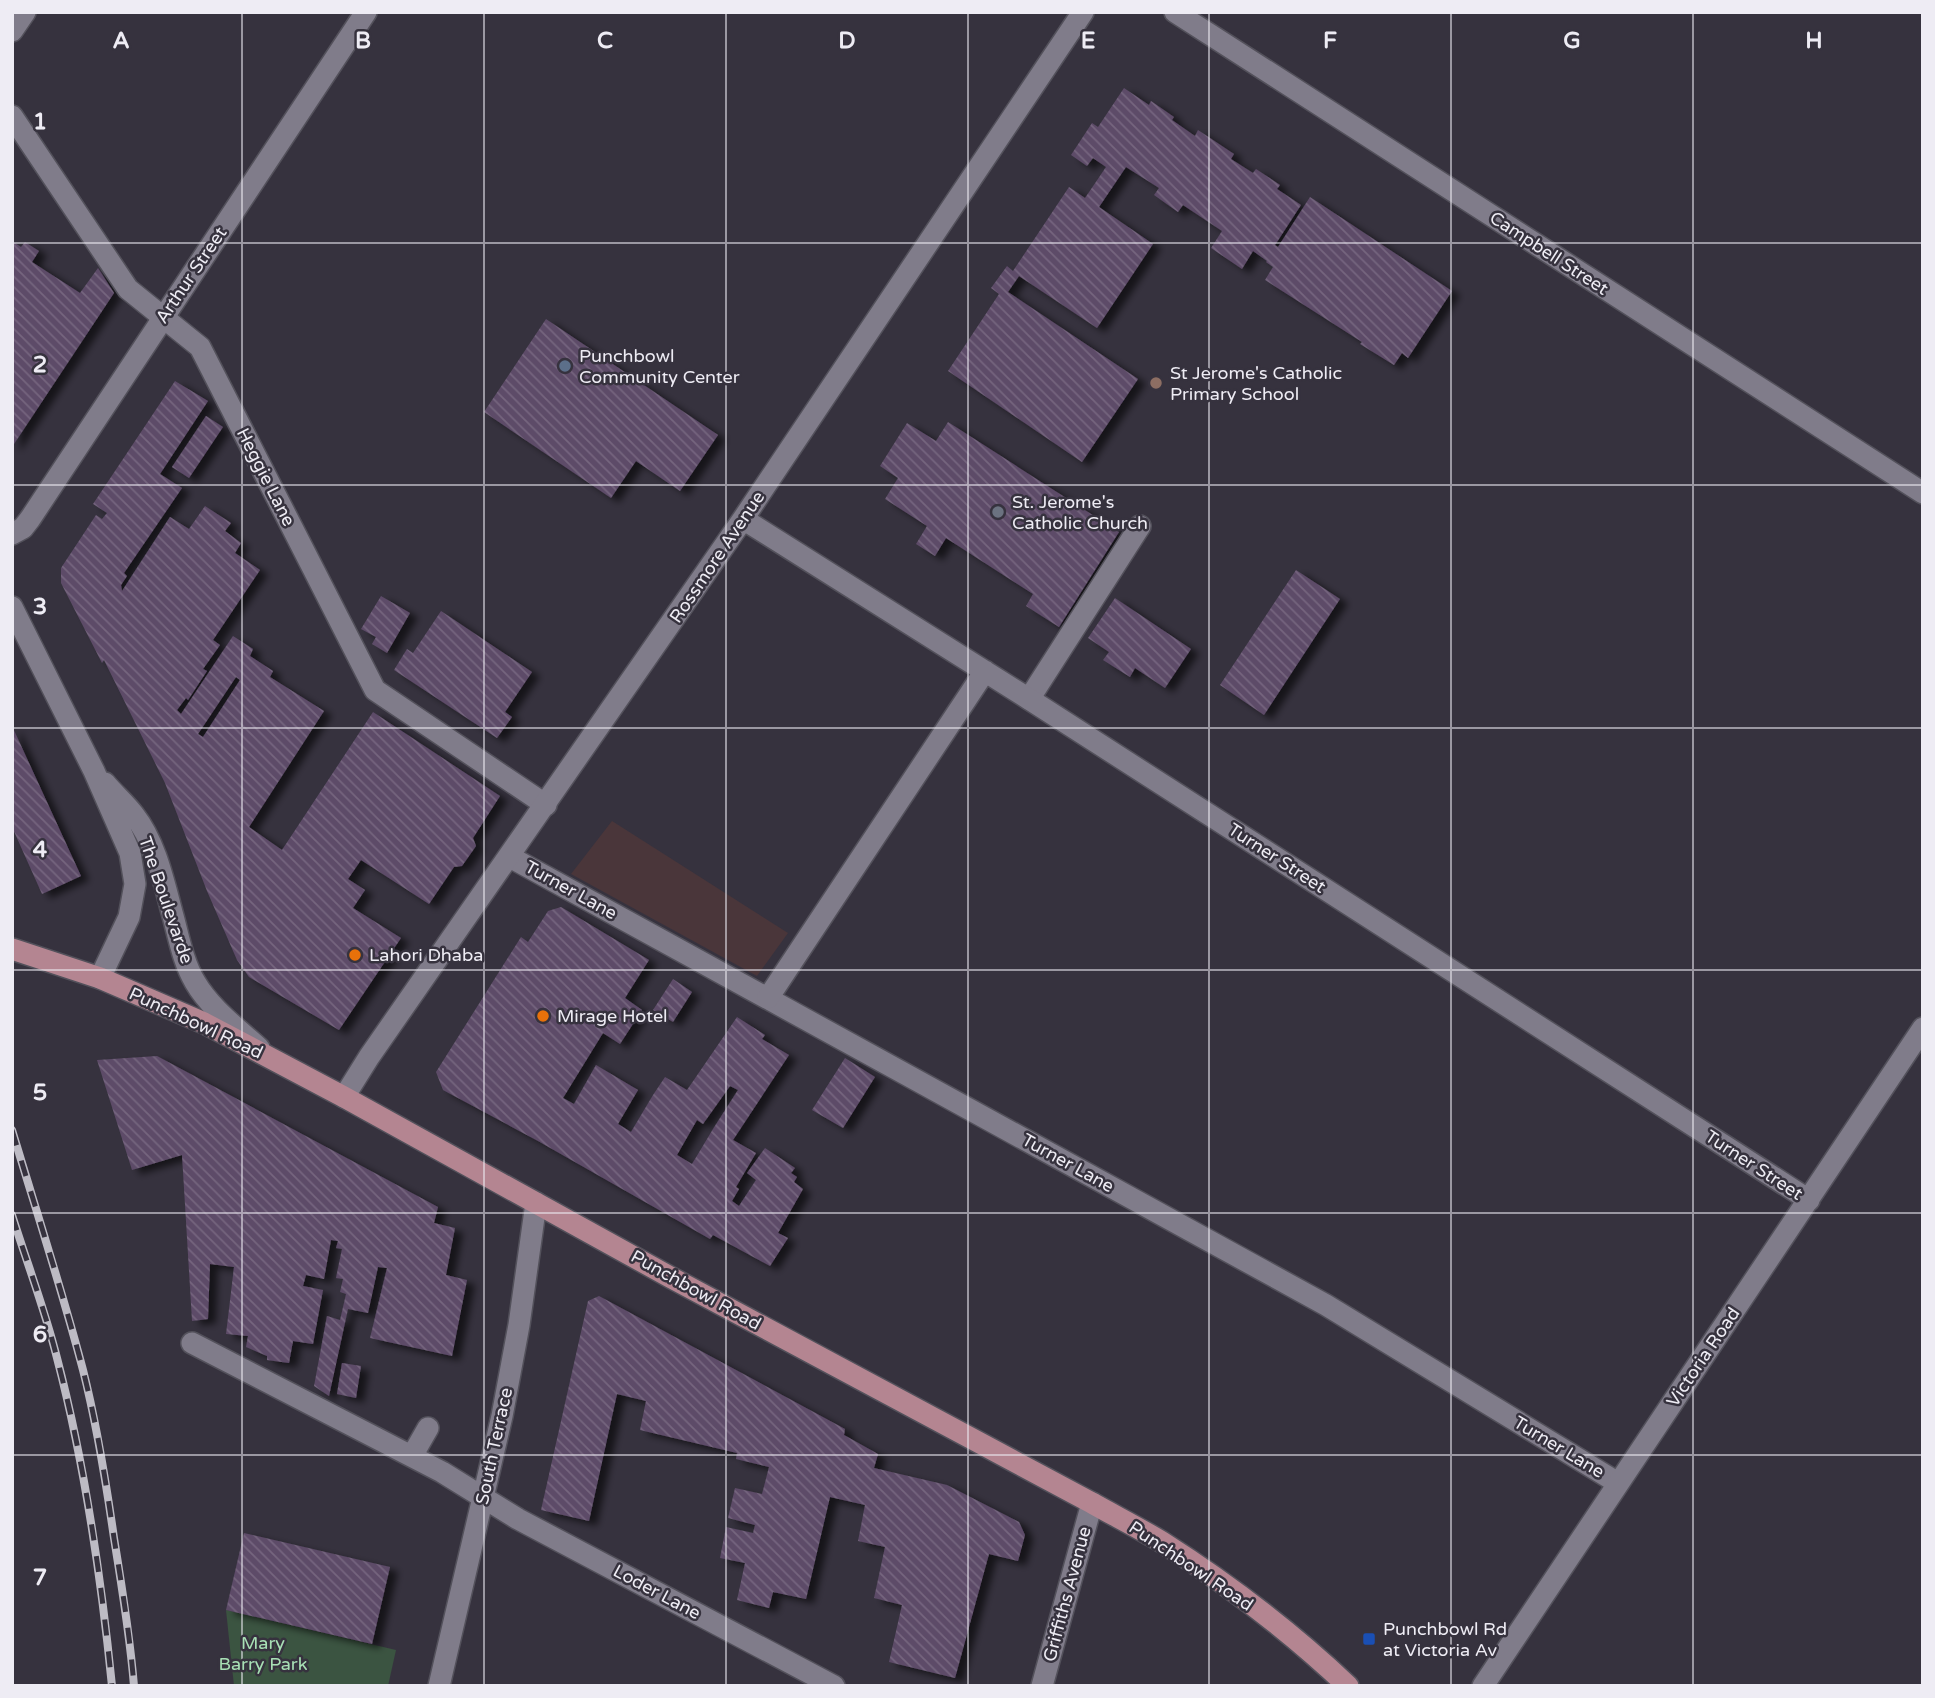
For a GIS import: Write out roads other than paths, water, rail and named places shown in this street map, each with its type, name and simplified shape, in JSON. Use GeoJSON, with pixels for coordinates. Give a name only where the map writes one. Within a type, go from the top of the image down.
{"type":"FeatureCollection","features":[{"type":"Feature","properties":{"kind":"main road","name":"Punchbowl Road"},"geometry":{"type":"LineString","coordinates":[[19,952],[100,978],[204,1023],[1092,1503],[1160,1541],[1233,1590],[1348,1686]]}},
{"type":"Feature","properties":{"kind":"street"},"geometry":{"type":"LineString","coordinates":[[12,31],[25,12]]}},
{"type":"Feature","properties":{"kind":"street","name":"Arthur Street"},"geometry":{"type":"LineString","coordinates":[[12,534],[23,528],[30,519],[366,12]]}},
{"type":"Feature","properties":{"kind":"street","name":"Rossmore Avenue"},"geometry":{"type":"LineString","coordinates":[[344,1097],[743,519],[1083,12]]}},
{"type":"Feature","properties":{"kind":"street","name":"Campbell Street"},"geometry":{"type":"LineString","coordinates":[[1175,12],[1923,493]]}},
{"type":"Feature","properties":{"kind":"street","name":"Heggie Lane"},"geometry":{"type":"LineString","coordinates":[[12,116],[128,289],[200,347],[375,690],[546,805]]}},
{"type":"Feature","properties":{"kind":"street","name":"Turner Street"},"geometry":{"type":"LineString","coordinates":[[743,519],[1029,699],[1809,1200]]}},
{"type":"Feature","properties":{"kind":"street"},"geometry":{"type":"LineString","coordinates":[[1029,699],[1140,526]]}},
{"type":"Feature","properties":{"kind":"street","name":"The Boulevarde"},"geometry":{"type":"LineString","coordinates":[[12,607],[94,772],[130,853],[135,884],[129,917],[100,978]]}},
{"type":"Feature","properties":{"kind":"street"},"geometry":{"type":"LineString","coordinates":[[768,998],[985,671]]}},
{"type":"Feature","properties":{"kind":"street","name":"The Boulevarde"},"geometry":{"type":"LineString","coordinates":[[94,772],[135,816],[154,852],[185,960],[195,983],[219,1012],[268,1057]]}},
{"type":"Feature","properties":{"kind":"street","name":"Turner Lane"},"geometry":{"type":"LineString","coordinates":[[510,857],[1326,1305],[1618,1483]]}},
{"type":"Feature","properties":{"kind":"street","name":"Victoria Road"},"geometry":{"type":"LineString","coordinates":[[1483,1686],[1923,1028]]}},
{"type":"Feature","properties":{"kind":"street","name":"South Terrace"},"geometry":{"type":"LineString","coordinates":[[439,1686],[502,1416],[519,1325],[536,1203]]}},
{"type":"Feature","properties":{"kind":"street","name":"Loder Lane"},"geometry":{"type":"LineString","coordinates":[[192,1343],[412,1456],[518,1518],[834,1686]]}},
{"type":"Feature","properties":{"kind":"street"},"geometry":{"type":"LineString","coordinates":[[412,1456],[428,1427]]}},
{"type":"Feature","properties":{"kind":"street","name":"Griffiths Avenue"},"geometry":{"type":"LineString","coordinates":[[1042,1686],[1092,1503]]}},
{"type":"Feature","properties":{"kind":"railway"},"geometry":{"type":"LineString","coordinates":[[12,1130],[66,1310],[93,1412],[123,1593],[134,1686]]}},
{"type":"Feature","properties":{"kind":"railway"},"geometry":{"type":"LineString","coordinates":[[12,1215],[52,1340],[76,1439],[103,1603],[112,1686]]}},
{"type":"Feature","properties":{"kind":"place","name":"Punchbowl Community Center"},"geometry":{"type":"Point","coordinates":[565,366]}},
{"type":"Feature","properties":{"kind":"place","name":"St Jerome's Catholic Primary School"},"geometry":{"type":"Point","coordinates":[1156,383]}},
{"type":"Feature","properties":{"kind":"place","name":"St. Jerome's Catholic Church"},"geometry":{"type":"Point","coordinates":[998,512]}},
{"type":"Feature","properties":{"kind":"place","name":"Lahori Dhaba"},"geometry":{"type":"Point","coordinates":[355,955]}},
{"type":"Feature","properties":{"kind":"place","name":"Mirage Hotel"},"geometry":{"type":"Point","coordinates":[543,1016]}},
{"type":"Feature","properties":{"kind":"place","name":"Punchbowl Rd at Victoria Av"},"geometry":{"type":"Point","coordinates":[1369,1639]}},
{"type":"Feature","properties":{"kind":"park label","name":"Mary Barry Park"},"geometry":{"type":"Point","coordinates":[263,1653]}}]}
